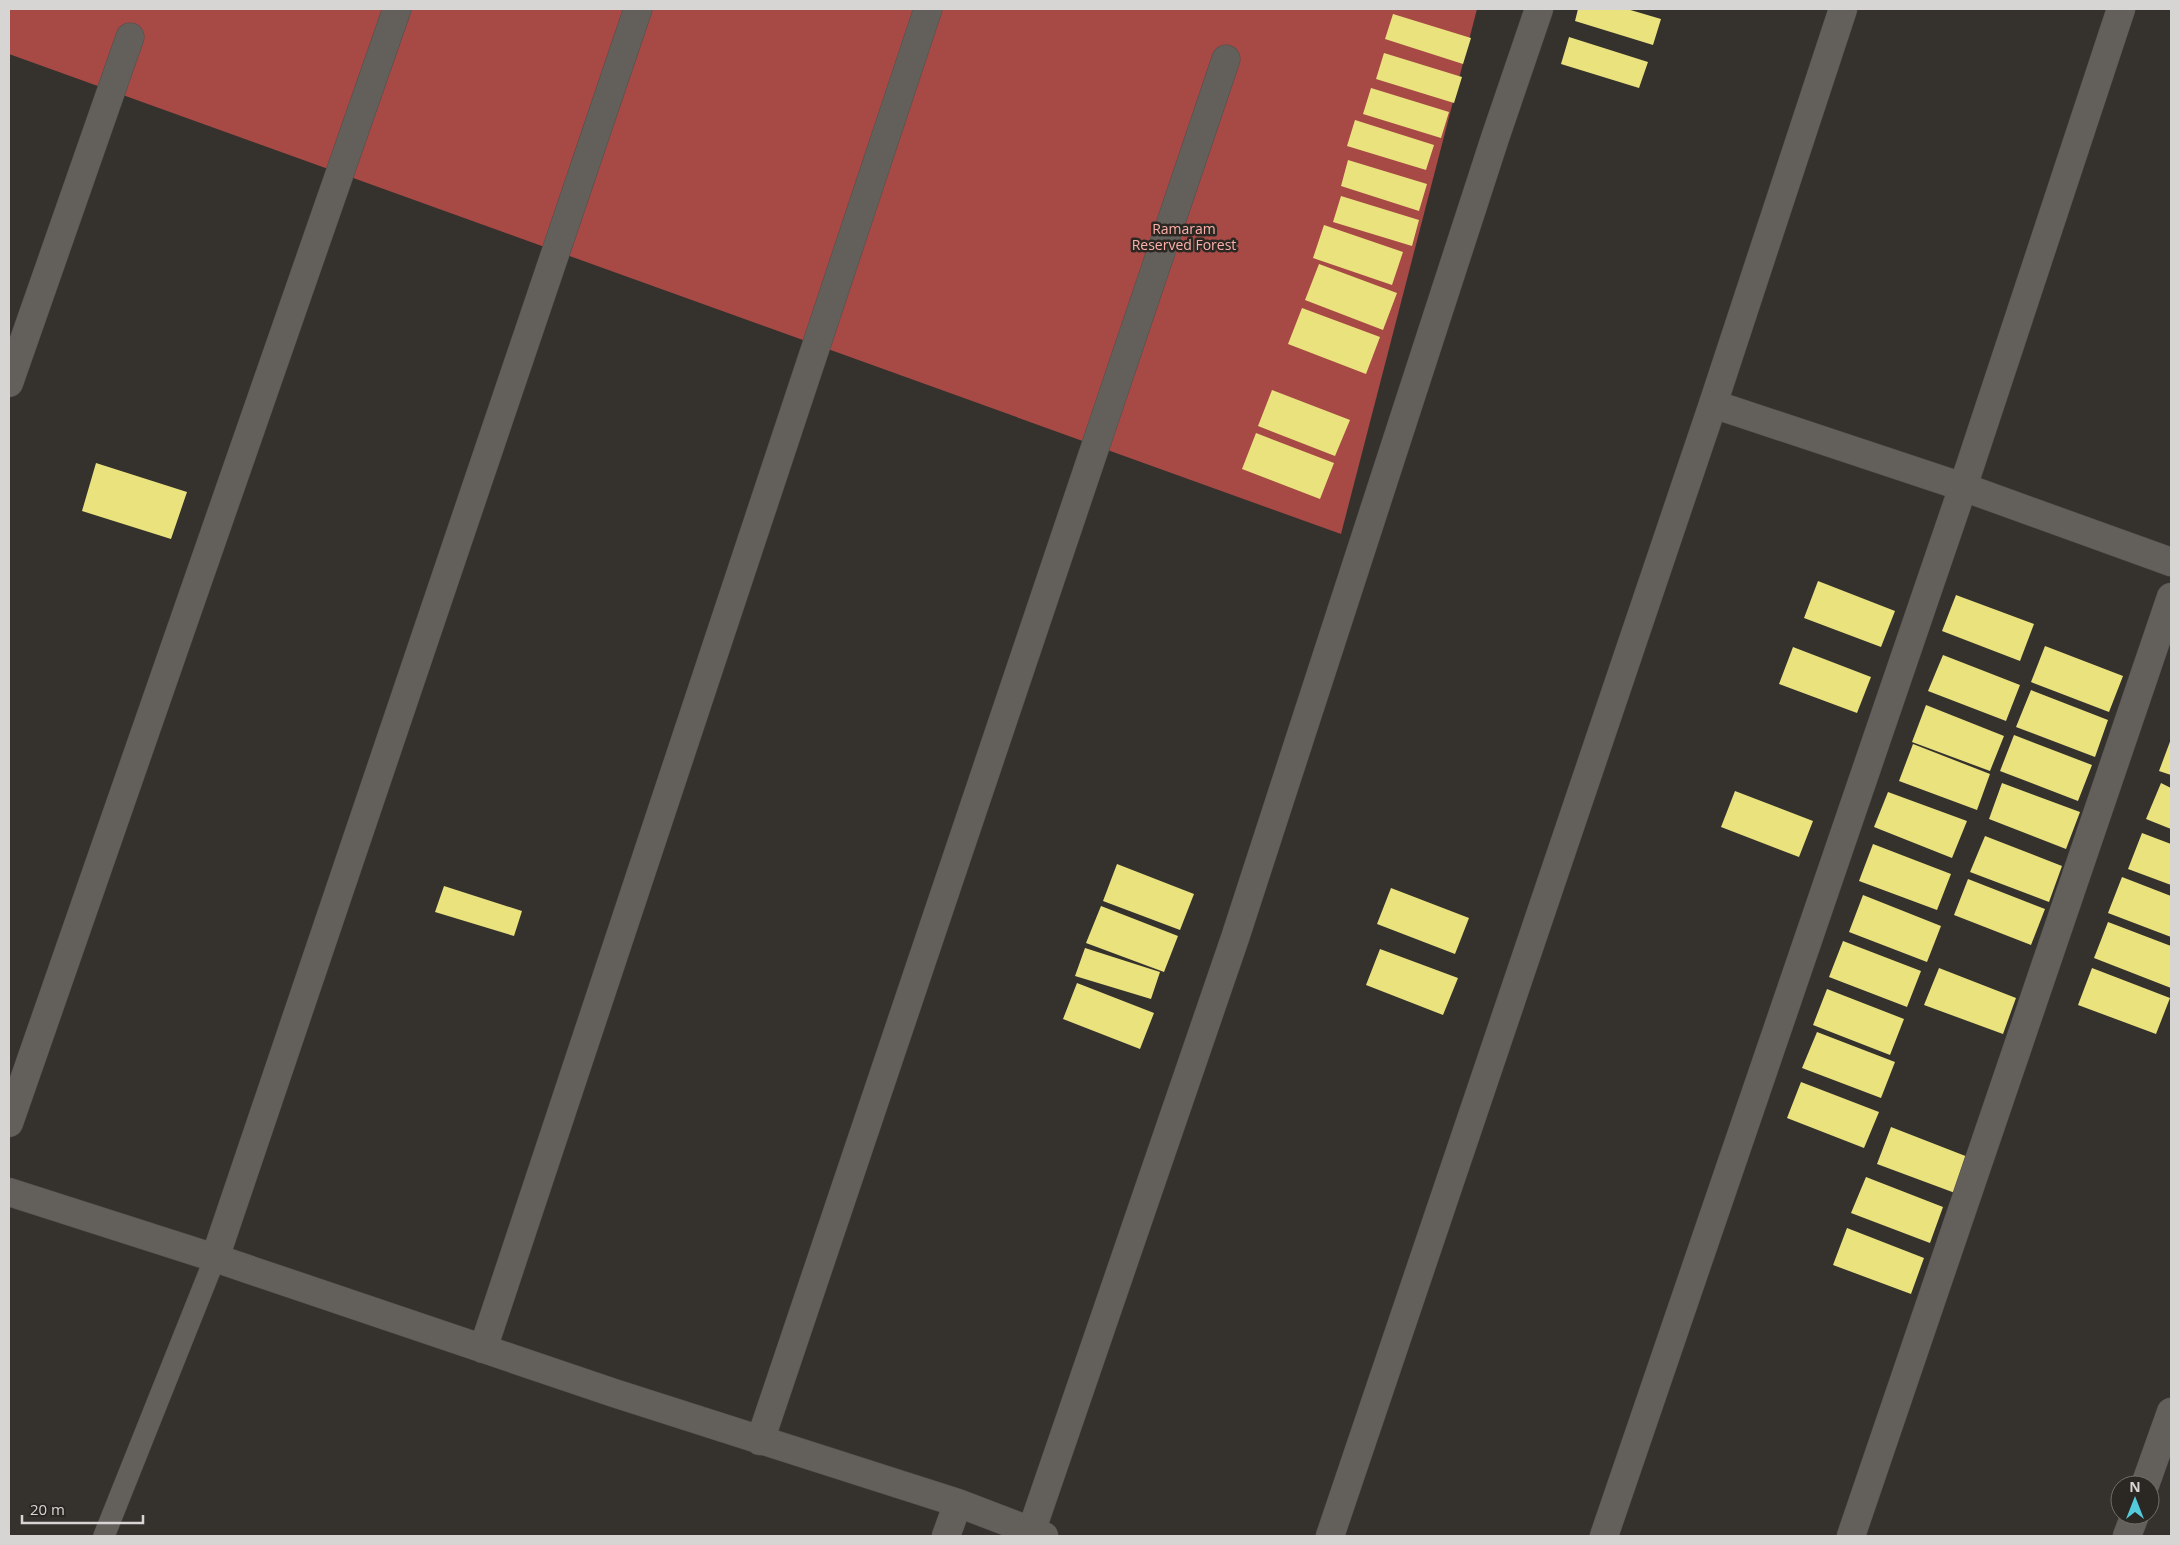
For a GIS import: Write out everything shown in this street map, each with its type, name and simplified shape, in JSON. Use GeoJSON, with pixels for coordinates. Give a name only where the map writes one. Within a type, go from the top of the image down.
{"type":"FeatureCollection","features":[{"type":"Feature","properties":{"kind":"street"},"geometry":{"type":"LineString","coordinates":[[9,1123],[397,9]]}},
{"type":"Feature","properties":{"kind":"street"},"geometry":{"type":"LineString","coordinates":[[216,1258],[638,9]]}},
{"type":"Feature","properties":{"kind":"street"},"geometry":{"type":"LineString","coordinates":[[482,1349],[928,9]]}},
{"type":"Feature","properties":{"kind":"street"},"geometry":{"type":"LineString","coordinates":[[9,1192],[216,1258],[760,1441],[958,1503],[1038,1534],[1235,938],[1495,138],[1539,9]]}},
{"type":"Feature","properties":{"kind":"street"},"geometry":{"type":"LineString","coordinates":[[1330,1536],[1713,404],[1843,9]]}},
{"type":"Feature","properties":{"kind":"street"},"geometry":{"type":"LineString","coordinates":[[1604,1536],[1963,487],[2122,9]]}},
{"type":"Feature","properties":{"kind":"street"},"geometry":{"type":"LineString","coordinates":[[9,383],[130,37]]}},
{"type":"Feature","properties":{"kind":"street"},"geometry":{"type":"LineString","coordinates":[[760,1441],[1226,59]]}},
{"type":"Feature","properties":{"kind":"street"},"geometry":{"type":"LineString","coordinates":[[1713,404],[1963,487],[2171,562]]}},
{"type":"Feature","properties":{"kind":"street"},"geometry":{"type":"LineString","coordinates":[[1851,1536],[2171,597]]}},
{"type":"Feature","properties":{"kind":"street"},"geometry":{"type":"LineString","coordinates":[[2149,1475],[2171,1412]]}},
{"type":"Feature","properties":{"kind":"street"},"geometry":{"type":"LineString","coordinates":[[946,1536],[958,1503]]}},
{"type":"Feature","properties":{"kind":"lane"},"geometry":{"type":"LineString","coordinates":[[104,1536],[216,1258]]}},
{"type":"Feature","properties":{"kind":"green space","name":"Ramaram Reserved Forest"},"geometry":{"type":"Polygon","coordinates":[[[9,9],[1477,9],[1341,534],[9,54],[9,9]]]}},
{"type":"Feature","properties":{"kind":"building"},"geometry":{"type":"Polygon","coordinates":[[[1578,9],[1627,9],[1661,19],[1653,45],[1575,21],[1578,9]]]}},
{"type":"Feature","properties":{"kind":"building"},"geometry":{"type":"Polygon","coordinates":[[[1393,14],[1471,38],[1463,64],[1385,39],[1393,14]]]}},
{"type":"Feature","properties":{"kind":"building"},"geometry":{"type":"Polygon","coordinates":[[[1569,37],[1648,62],[1639,88],[1561,64],[1569,37]]]}},
{"type":"Feature","properties":{"kind":"building"},"geometry":{"type":"Polygon","coordinates":[[[1384,53],[1462,77],[1454,103],[1376,79],[1384,53]]]}},
{"type":"Feature","properties":{"kind":"building"},"geometry":{"type":"Polygon","coordinates":[[[1371,88],[1449,112],[1441,138],[1363,114],[1371,88]]]}},
{"type":"Feature","properties":{"kind":"building"},"geometry":{"type":"Polygon","coordinates":[[[1355,120],[1434,145],[1426,170],[1347,146],[1355,120]]]}},
{"type":"Feature","properties":{"kind":"building"},"geometry":{"type":"Polygon","coordinates":[[[1348,160],[1427,184],[1419,211],[1341,186],[1348,160]]]}},
{"type":"Feature","properties":{"kind":"building"},"geometry":{"type":"Polygon","coordinates":[[[1341,196],[1419,220],[1412,246],[1333,222],[1341,196]]]}},
{"type":"Feature","properties":{"kind":"building"},"geometry":{"type":"Polygon","coordinates":[[[1324,225],[1403,252],[1392,285],[1313,258],[1324,225]]]}},
{"type":"Feature","properties":{"kind":"building"},"geometry":{"type":"Polygon","coordinates":[[[1319,264],[1397,293],[1383,330],[1305,300],[1319,264]]]}},
{"type":"Feature","properties":{"kind":"building"},"geometry":{"type":"Polygon","coordinates":[[[1302,308],[1380,337],[1366,374],[1288,344],[1302,308]]]}},
{"type":"Feature","properties":{"kind":"building"},"geometry":{"type":"Polygon","coordinates":[[[1272,390],[1350,420],[1335,456],[1258,426],[1272,390]]]}},
{"type":"Feature","properties":{"kind":"building"},"geometry":{"type":"Polygon","coordinates":[[[1256,433],[1334,463],[1320,499],[1242,469],[1256,433]]]}},
{"type":"Feature","properties":{"kind":"building"},"geometry":{"type":"Polygon","coordinates":[[[96,463],[187,492],[171,539],[82,511],[96,463]]]}},
{"type":"Feature","properties":{"kind":"building"},"geometry":{"type":"Polygon","coordinates":[[[1818,581],[1895,611],[1881,647],[1804,618],[1818,581]]]}},
{"type":"Feature","properties":{"kind":"building"},"geometry":{"type":"Polygon","coordinates":[[[1956,595],[2034,624],[2020,661],[1942,631],[1956,595]]]}},
{"type":"Feature","properties":{"kind":"building"},"geometry":{"type":"Polygon","coordinates":[[[2045,646],[2123,676],[2109,712],[2031,682],[2045,646]]]}},
{"type":"Feature","properties":{"kind":"building"},"geometry":{"type":"Polygon","coordinates":[[[1793,647],[1871,677],[1857,713],[1779,684],[1793,647]]]}},
{"type":"Feature","properties":{"kind":"building"},"geometry":{"type":"Polygon","coordinates":[[[1943,655],[2020,685],[2006,721],[1928,691],[1943,655]]]}},
{"type":"Feature","properties":{"kind":"building"},"geometry":{"type":"Polygon","coordinates":[[[2031,690],[2108,720],[2095,757],[2016,727],[2031,690]]]}},
{"type":"Feature","properties":{"kind":"building"},"geometry":{"type":"Polygon","coordinates":[[[1926,705],[2004,736],[1990,771],[1912,742],[1926,705]]]}},
{"type":"Feature","properties":{"kind":"building"},"geometry":{"type":"Polygon","coordinates":[[[2014,735],[2092,765],[2078,801],[2000,771],[2014,735]]]}},
{"type":"Feature","properties":{"kind":"building"},"geometry":{"type":"Polygon","coordinates":[[[2171,739],[2171,775],[2159,771],[2171,739]]]}},
{"type":"Feature","properties":{"kind":"building"},"geometry":{"type":"Polygon","coordinates":[[[1913,744],[1990,774],[1977,810],[1899,781],[1913,744]]]}},
{"type":"Feature","properties":{"kind":"building"},"geometry":{"type":"Polygon","coordinates":[[[2002,783],[2080,812],[2066,849],[1989,819],[2002,783]]]}},
{"type":"Feature","properties":{"kind":"building"},"geometry":{"type":"Polygon","coordinates":[[[2161,783],[2171,788],[2171,829],[2146,819],[2161,783]]]}},
{"type":"Feature","properties":{"kind":"building"},"geometry":{"type":"Polygon","coordinates":[[[1735,791],[1813,821],[1799,857],[1721,827],[1735,791]]]}},
{"type":"Feature","properties":{"kind":"building"},"geometry":{"type":"Polygon","coordinates":[[[1888,792],[1967,821],[1952,858],[1874,827],[1888,792]]]}},
{"type":"Feature","properties":{"kind":"building"},"geometry":{"type":"Polygon","coordinates":[[[2142,833],[2171,844],[2171,885],[2128,869],[2142,833]]]}},
{"type":"Feature","properties":{"kind":"building"},"geometry":{"type":"Polygon","coordinates":[[[1985,836],[2062,866],[2049,902],[1970,872],[1985,836]]]}},
{"type":"Feature","properties":{"kind":"building"},"geometry":{"type":"Polygon","coordinates":[[[1873,844],[1951,874],[1937,910],[1859,881],[1873,844]]]}},
{"type":"Feature","properties":{"kind":"building"},"geometry":{"type":"Polygon","coordinates":[[[1117,864],[1194,894],[1180,930],[1103,901],[1117,864]]]}},
{"type":"Feature","properties":{"kind":"building"},"geometry":{"type":"Polygon","coordinates":[[[2122,877],[2171,896],[2171,937],[2108,913],[2122,877]]]}},
{"type":"Feature","properties":{"kind":"building"},"geometry":{"type":"Polygon","coordinates":[[[1968,879],[2045,909],[2031,945],[1954,915],[1968,879]]]}},
{"type":"Feature","properties":{"kind":"building"},"geometry":{"type":"Polygon","coordinates":[[[444,886],[522,911],[514,936],[435,912],[444,886]]]}},
{"type":"Feature","properties":{"kind":"building"},"geometry":{"type":"Polygon","coordinates":[[[1391,888],[1469,918],[1455,954],[1377,924],[1391,888]]]}},
{"type":"Feature","properties":{"kind":"building"},"geometry":{"type":"Polygon","coordinates":[[[1863,895],[1941,926],[1927,962],[1849,932],[1863,895]]]}},
{"type":"Feature","properties":{"kind":"building"},"geometry":{"type":"Polygon","coordinates":[[[1101,906],[1178,936],[1164,972],[1086,943],[1101,906]]]}},
{"type":"Feature","properties":{"kind":"building"},"geometry":{"type":"Polygon","coordinates":[[[2108,922],[2171,946],[2171,988],[2094,958],[2108,922]]]}},
{"type":"Feature","properties":{"kind":"building"},"geometry":{"type":"Polygon","coordinates":[[[1843,941],[1921,971],[1907,1007],[1829,977],[1843,941]]]}},
{"type":"Feature","properties":{"kind":"building"},"geometry":{"type":"Polygon","coordinates":[[[1085,948],[1160,972],[1151,999],[1075,976],[1085,948]]]}},
{"type":"Feature","properties":{"kind":"building"},"geometry":{"type":"Polygon","coordinates":[[[1380,949],[1458,978],[1443,1015],[1366,985],[1380,949]]]}},
{"type":"Feature","properties":{"kind":"building"},"geometry":{"type":"Polygon","coordinates":[[[1939,968],[2016,998],[2003,1034],[1924,1005],[1939,968]]]}},
{"type":"Feature","properties":{"kind":"building"},"geometry":{"type":"Polygon","coordinates":[[[2092,968],[2170,998],[2156,1034],[2078,1005],[2092,968]]]}},
{"type":"Feature","properties":{"kind":"building"},"geometry":{"type":"Polygon","coordinates":[[[1077,983],[1154,1013],[1140,1049],[1063,1019],[1077,983]]]}},
{"type":"Feature","properties":{"kind":"building"},"geometry":{"type":"Polygon","coordinates":[[[1827,989],[1904,1019],[1890,1055],[1813,1025],[1827,989]]]}},
{"type":"Feature","properties":{"kind":"building"},"geometry":{"type":"Polygon","coordinates":[[[1817,1032],[1895,1062],[1881,1098],[1802,1068],[1817,1032]]]}},
{"type":"Feature","properties":{"kind":"building"},"geometry":{"type":"Polygon","coordinates":[[[1801,1082],[1879,1112],[1864,1148],[1787,1118],[1801,1082]]]}},
{"type":"Feature","properties":{"kind":"building"},"geometry":{"type":"Polygon","coordinates":[[[1891,1127],[1968,1157],[1955,1193],[1877,1164],[1891,1127]]]}},
{"type":"Feature","properties":{"kind":"building"},"geometry":{"type":"Polygon","coordinates":[[[1866,1177],[1943,1207],[1930,1243],[1851,1213],[1866,1177]]]}},
{"type":"Feature","properties":{"kind":"building"},"geometry":{"type":"Polygon","coordinates":[[[1847,1228],[1924,1258],[1911,1294],[1833,1265],[1847,1228]]]}}]}
